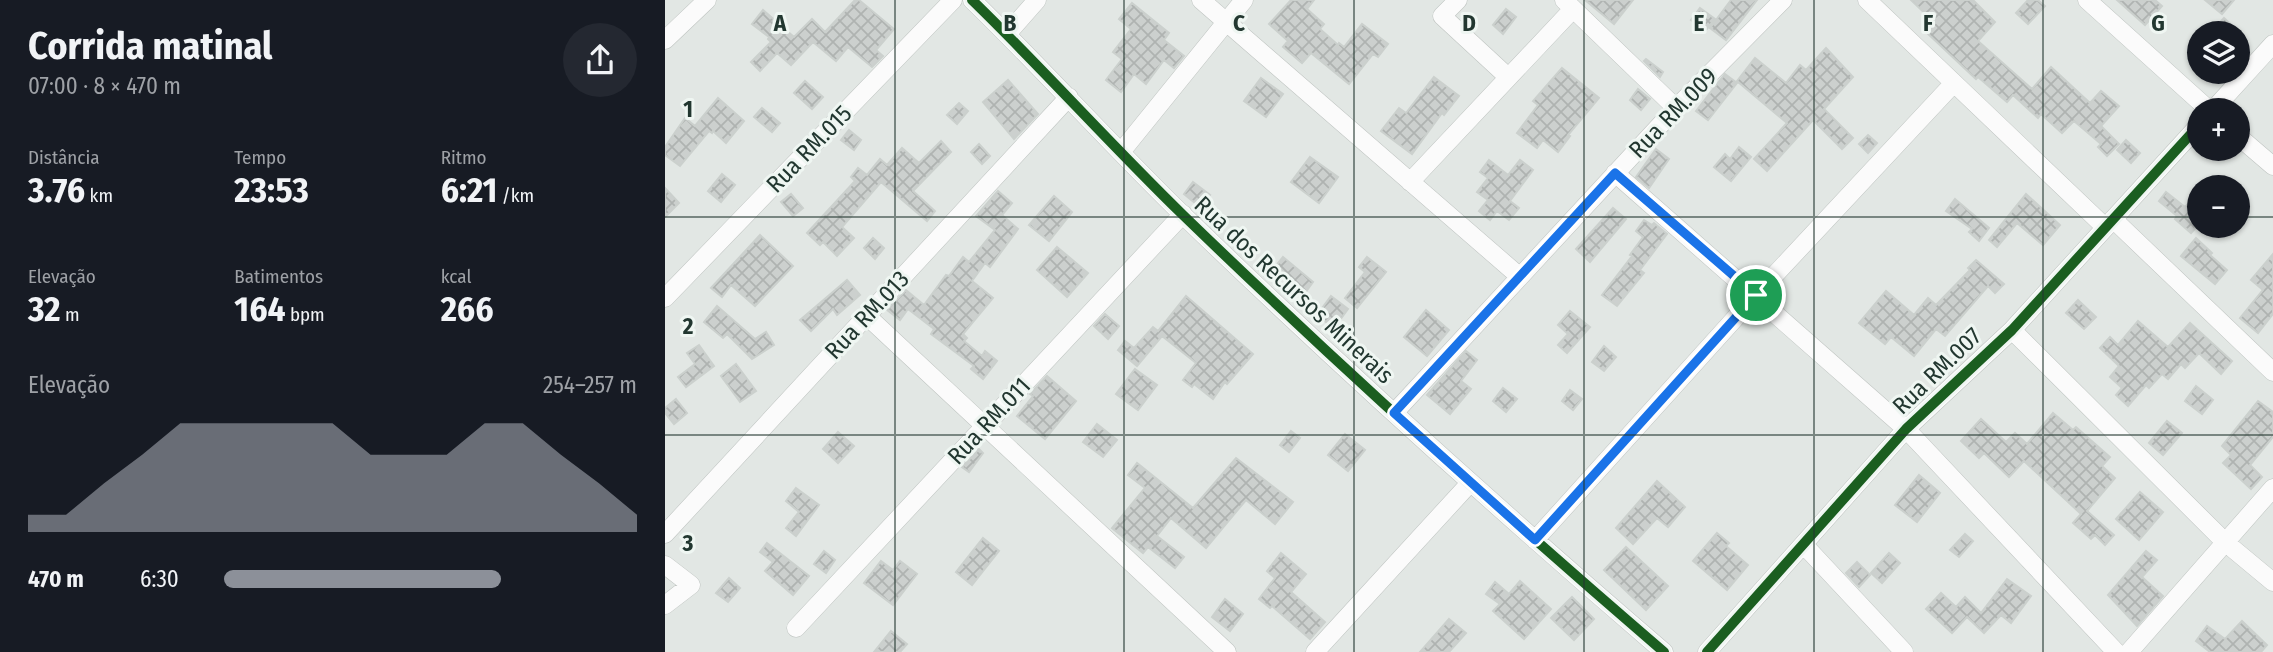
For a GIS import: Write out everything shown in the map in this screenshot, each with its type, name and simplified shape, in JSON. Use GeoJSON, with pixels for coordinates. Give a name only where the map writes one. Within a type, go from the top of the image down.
{"type":"FeatureCollection","features":[{"type":"Feature","properties":{"kind":"street"},"geometry":{"type":"LineString","coordinates":[[665,40],[707,0]]}},
{"type":"Feature","properties":{"kind":"street","name":"Rua RM.015"},"geometry":{"type":"LineString","coordinates":[[665,298],[953,0]]}},
{"type":"Feature","properties":{"kind":"street","name":"Rua dos Recursos Minerais"},"geometry":{"type":"LineString","coordinates":[[972,0],[1183,215],[1470,483],[1664,652]]}},
{"type":"Feature","properties":{"kind":"street"},"geometry":{"type":"LineString","coordinates":[[1007,34],[1037,0]]}},
{"type":"Feature","properties":{"kind":"street"},"geometry":{"type":"LineString","coordinates":[[1201,0],[1519,276]]}},
{"type":"Feature","properties":{"kind":"street"},"geometry":{"type":"LineString","coordinates":[[1121,152],[1244,0]]}},
{"type":"Feature","properties":{"kind":"street"},"geometry":{"type":"LineString","coordinates":[[1458,0],[1442,16],[1508,77]]}},
{"type":"Feature","properties":{"kind":"street","name":"Rua RM.009"},"geometry":{"type":"LineString","coordinates":[[1394,413],[1676,108],[1783,0]]}},
{"type":"Feature","properties":{"kind":"street"},"geometry":{"type":"LineString","coordinates":[[1867,0],[1952,84],[2273,372]]}},
{"type":"Feature","properties":{"kind":"street"},"geometry":{"type":"LineString","coordinates":[[2087,0],[2197,98]]}},
{"type":"Feature","properties":{"kind":"street"},"geometry":{"type":"LineString","coordinates":[[1410,182],[1508,77],[1568,4],[1676,108]]}},
{"type":"Feature","properties":{"kind":"street"},"geometry":{"type":"LineString","coordinates":[[2222,98],[2273,44]]}},
{"type":"Feature","properties":{"kind":"street"},"geometry":{"type":"LineString","coordinates":[[1535,540],[1756,295],[1952,84]]}},
{"type":"Feature","properties":{"kind":"street","name":"Rua RM.013"},"geometry":{"type":"LineString","coordinates":[[665,534],[1069,97]]}},
{"type":"Feature","properties":{"kind":"street","name":"Rua RM.007"},"geometry":{"type":"LineString","coordinates":[[1707,652],[1906,429],[2012,330],[2187,138]]}},
{"type":"Feature","properties":{"kind":"street"},"geometry":{"type":"LineString","coordinates":[[2250,146],[2273,166]]}},
{"type":"Feature","properties":{"kind":"street"},"geometry":{"type":"LineString","coordinates":[[1615,173],[1906,429],[2116,652]]}},
{"type":"Feature","properties":{"kind":"street","name":"Rua RM.011"},"geometry":{"type":"LineString","coordinates":[[796,628],[1183,215]]}},
{"type":"Feature","properties":{"kind":"street"},"geometry":{"type":"LineString","coordinates":[[867,316],[1227,652]]}},
{"type":"Feature","properties":{"kind":"street"},"geometry":{"type":"LineString","coordinates":[[2012,330],[2226,544],[2273,582]]}},
{"type":"Feature","properties":{"kind":"street"},"geometry":{"type":"LineString","coordinates":[[1315,652],[1470,483]]}},
{"type":"Feature","properties":{"kind":"street"},"geometry":{"type":"LineString","coordinates":[[2129,652],[2273,488]]}},
{"type":"Feature","properties":{"kind":"street"},"geometry":{"type":"LineString","coordinates":[[1804,545],[1905,652]]}},
{"type":"Feature","properties":{"kind":"street"},"geometry":{"type":"LineString","coordinates":[[665,565],[691,585],[665,605]]}},
{"type":"Feature","properties":{"kind":"building"},"geometry":{"type":"Polygon","coordinates":[[[855,0],[859,0],[894,29],[876,50],[883,56],[872,67],[848,47],[836,61],[813,42],[791,65],[777,53],[760,71],[751,62],[771,42],[769,37],[752,24],[763,10],[794,37],[812,19],[825,32],[855,0]]]}},
{"type":"Feature","properties":{"kind":"building"},"geometry":{"type":"Polygon","coordinates":[[[1291,0],[1314,0],[1307,9],[1324,24],[1320,29],[1338,45],[1339,43],[1344,47],[1362,24],[1388,44],[1378,57],[1373,54],[1349,84],[1311,53],[1302,63],[1283,47],[1288,41],[1269,24],[1291,0]]]}},
{"type":"Feature","properties":{"kind":"building"},"geometry":{"type":"Polygon","coordinates":[[[1585,0],[1633,0],[1614,24],[1585,0]]]}},
{"type":"Feature","properties":{"kind":"building"},"geometry":{"type":"Polygon","coordinates":[[[1731,0],[1757,0],[1726,40],[1710,28],[1731,0]]]}},
{"type":"Feature","properties":{"kind":"building"},"geometry":{"type":"Polygon","coordinates":[[[1911,0],[1973,0],[1995,22],[1978,41],[2032,89],[2051,67],[2090,103],[2101,91],[2119,106],[2101,126],[2119,144],[2107,156],[2098,147],[2101,144],[2074,121],[2062,133],[2041,114],[2038,118],[2013,95],[2007,102],[1978,77],[1976,79],[1926,32],[1935,23],[1911,0]]]}},
{"type":"Feature","properties":{"kind":"building"},"geometry":{"type":"Polygon","coordinates":[[[2028,0],[2038,0],[2045,6],[2028,24],[2016,13],[2028,0]]]}},
{"type":"Feature","properties":{"kind":"building"},"geometry":{"type":"Polygon","coordinates":[[[2117,0],[2155,0],[2162,6],[2145,25],[2117,0]]]}},
{"type":"Feature","properties":{"kind":"building"},"geometry":{"type":"Polygon","coordinates":[[[2205,0],[2234,0],[2222,14],[2205,0]]]}},
{"type":"Feature","properties":{"kind":"building"},"geometry":{"type":"Polygon","coordinates":[[[1132,3],[1169,33],[1164,40],[1184,56],[1174,68],[1164,60],[1146,84],[1134,74],[1121,92],[1106,80],[1122,59],[1113,52],[1131,29],[1119,19],[1132,3]]]}},
{"type":"Feature","properties":{"kind":"building"},"geometry":{"type":"Polygon","coordinates":[[[1700,8],[1715,19],[1706,30],[1691,20],[1700,8]]]}},
{"type":"Feature","properties":{"kind":"building"},"geometry":{"type":"Polygon","coordinates":[[[1506,9],[1516,17],[1503,34],[1493,25],[1506,9]]]}},
{"type":"Feature","properties":{"kind":"building"},"geometry":{"type":"Polygon","coordinates":[[[1826,48],[1853,77],[1824,109],[1853,138],[1842,149],[1813,120],[1767,171],[1754,159],[1787,123],[1737,81],[1755,58],[1786,83],[1800,65],[1806,70],[1826,48]]]}},
{"type":"Feature","properties":{"kind":"building"},"geometry":{"type":"Polygon","coordinates":[[[1646,59],[1663,72],[1660,77],[1644,61],[1646,59]]]}},
{"type":"Feature","properties":{"kind":"building"},"geometry":{"type":"Polygon","coordinates":[[[1562,68],[1599,98],[1568,135],[1570,136],[1558,152],[1543,140],[1537,148],[1517,133],[1538,105],[1533,101],[1562,68]]]}},
{"type":"Feature","properties":{"kind":"building"},"geometry":{"type":"Polygon","coordinates":[[[1725,74],[1737,83],[1708,120],[1696,111],[1725,74]]]}},
{"type":"Feature","properties":{"kind":"building"},"geometry":{"type":"Polygon","coordinates":[[[1434,77],[1459,96],[1444,115],[1442,113],[1412,154],[1381,131],[1399,108],[1406,113],[1434,77]]]}},
{"type":"Feature","properties":{"kind":"building"},"geometry":{"type":"Polygon","coordinates":[[[1261,78],[1283,94],[1266,117],[1244,101],[1261,78]]]}},
{"type":"Feature","properties":{"kind":"building"},"geometry":{"type":"Polygon","coordinates":[[[1008,80],[1038,114],[1014,139],[983,102],[1008,80]]]}},
{"type":"Feature","properties":{"kind":"building"},"geometry":{"type":"Polygon","coordinates":[[[805,81],[823,97],[812,109],[794,93],[805,81]]]}},
{"type":"Feature","properties":{"kind":"building"},"geometry":{"type":"Polygon","coordinates":[[[1638,89],[1650,99],[1641,110],[1630,100],[1638,89]]]}},
{"type":"Feature","properties":{"kind":"building"},"geometry":{"type":"Polygon","coordinates":[[[718,98],[744,121],[726,143],[713,131],[709,131],[680,166],[665,155],[665,147],[685,118],[695,126],[718,98]]]}},
{"type":"Feature","properties":{"kind":"building"},"geometry":{"type":"Polygon","coordinates":[[[959,103],[968,111],[957,124],[947,115],[959,103]]]}},
{"type":"Feature","properties":{"kind":"building"},"geometry":{"type":"Polygon","coordinates":[[[762,108],[780,123],[772,132],[754,117],[762,108]]]}},
{"type":"Feature","properties":{"kind":"building"},"geometry":{"type":"Polygon","coordinates":[[[849,130],[861,140],[854,150],[841,140],[849,130]]]}},
{"type":"Feature","properties":{"kind":"building"},"geometry":{"type":"Polygon","coordinates":[[[1868,135],[1877,143],[1868,153],[1859,144],[1868,135]]]}},
{"type":"Feature","properties":{"kind":"building"},"geometry":{"type":"Polygon","coordinates":[[[2126,140],[2140,153],[2131,163],[2117,150],[2126,140]]]}},
{"type":"Feature","properties":{"kind":"building"},"geometry":{"type":"Polygon","coordinates":[[[941,141],[951,152],[913,191],[935,211],[927,221],[881,182],[842,227],[854,238],[837,256],[823,242],[820,245],[807,233],[855,181],[851,177],[858,168],[867,175],[880,159],[887,165],[902,148],[919,163],[941,141]]]}},
{"type":"Feature","properties":{"kind":"building"},"geometry":{"type":"Polygon","coordinates":[[[979,144],[990,156],[982,164],[971,152],[979,144]]]}},
{"type":"Feature","properties":{"kind":"building"},"geometry":{"type":"Polygon","coordinates":[[[1739,147],[1751,157],[1731,181],[1714,167],[1725,154],[1730,159],[1739,147]]]}},
{"type":"Feature","properties":{"kind":"building"},"geometry":{"type":"Polygon","coordinates":[[[1656,149],[1669,159],[1649,188],[1636,177],[1656,149]]]}},
{"type":"Feature","properties":{"kind":"building"},"geometry":{"type":"Polygon","coordinates":[[[1310,157],[1338,177],[1319,203],[1291,182],[1310,157]]]}},
{"type":"Feature","properties":{"kind":"building"},"geometry":{"type":"Polygon","coordinates":[[[1489,160],[1508,175],[1520,160],[1533,170],[1510,201],[1519,208],[1509,220],[1497,211],[1490,220],[1479,211],[1488,200],[1477,192],[1488,178],[1480,172],[1489,160]]]}},
{"type":"Feature","properties":{"kind":"building"},"geometry":{"type":"Polygon","coordinates":[[[722,174],[735,185],[721,202],[708,191],[722,174]]]}},
{"type":"Feature","properties":{"kind":"building"},"geometry":{"type":"Polygon","coordinates":[[[1193,182],[1210,195],[1200,207],[1184,194],[1193,182]]]}},
{"type":"Feature","properties":{"kind":"building"},"geometry":{"type":"Polygon","coordinates":[[[665,188],[679,203],[665,217],[665,188]]]}},
{"type":"Feature","properties":{"kind":"building"},"geometry":{"type":"Polygon","coordinates":[[[998,191],[1012,203],[1002,215],[1018,229],[990,267],[985,263],[972,281],[993,298],[963,334],[967,338],[964,341],[982,356],[985,351],[997,361],[983,379],[971,369],[974,366],[931,334],[934,329],[908,309],[900,320],[887,310],[906,290],[924,305],[963,257],[969,262],[995,230],[976,216],[998,191]]]}},
{"type":"Feature","properties":{"kind":"building"},"geometry":{"type":"Polygon","coordinates":[[[2166,192],[2185,207],[2187,205],[2187,230],[2175,219],[2177,216],[2159,201],[2166,192]]]}},
{"type":"Feature","properties":{"kind":"building"},"geometry":{"type":"Polygon","coordinates":[[[791,194],[803,208],[793,216],[781,202],[791,194]]]}},
{"type":"Feature","properties":{"kind":"building"},"geometry":{"type":"Polygon","coordinates":[[[2026,194],[2060,225],[2043,245],[2017,223],[1997,247],[1989,240],[2026,194]]]}},
{"type":"Feature","properties":{"kind":"building"},"geometry":{"type":"Polygon","coordinates":[[[1054,196],[1072,212],[1049,241],[1029,225],[1054,196]]]}},
{"type":"Feature","properties":{"kind":"building"},"geometry":{"type":"Polygon","coordinates":[[[1955,199],[1989,228],[1979,241],[1969,232],[1972,229],[1946,211],[1955,199]]]}},
{"type":"Feature","properties":{"kind":"building"},"geometry":{"type":"Polygon","coordinates":[[[1613,208],[1626,219],[1590,262],[1576,249],[1613,208]]]}},
{"type":"Feature","properties":{"kind":"building"},"geometry":{"type":"Polygon","coordinates":[[[1644,220],[1652,225],[1654,223],[1667,234],[1640,270],[1644,273],[1617,306],[1602,295],[1643,237],[1636,231],[1644,220]]]}},
{"type":"Feature","properties":{"kind":"building"},"geometry":{"type":"Polygon","coordinates":[[[760,235],[793,266],[755,306],[731,285],[722,297],[711,288],[760,235]]]}},
{"type":"Feature","properties":{"kind":"building"},"geometry":{"type":"Polygon","coordinates":[[[873,238],[884,248],[875,259],[864,248],[873,238]]]}},
{"type":"Feature","properties":{"kind":"building"},"geometry":{"type":"Polygon","coordinates":[[[2196,238],[2227,270],[2215,284],[2181,256],[2196,238]]]}},
{"type":"Feature","properties":{"kind":"building"},"geometry":{"type":"Polygon","coordinates":[[[1057,247],[1088,273],[1067,297],[1037,270],[1057,247]]]}},
{"type":"Feature","properties":{"kind":"building"},"geometry":{"type":"Polygon","coordinates":[[[2273,254],[2273,314],[2258,333],[2240,318],[2263,290],[2251,280],[2273,254]]]}},
{"type":"Feature","properties":{"kind":"building"},"geometry":{"type":"Polygon","coordinates":[[[1283,257],[1313,282],[1305,293],[1274,268],[1283,257]]]}},
{"type":"Feature","properties":{"kind":"building"},"geometry":{"type":"Polygon","coordinates":[[[1367,257],[1386,272],[1357,308],[1345,298],[1365,272],[1359,267],[1367,257]]]}},
{"type":"Feature","properties":{"kind":"building"},"geometry":{"type":"Polygon","coordinates":[[[1976,260],[2004,284],[1995,293],[1988,286],[1945,336],[1936,329],[1914,356],[1891,337],[1885,344],[1859,323],[1886,291],[1914,315],[1928,298],[1936,305],[1970,270],[1968,268],[1976,260]]]}},
{"type":"Feature","properties":{"kind":"building"},"geometry":{"type":"Polygon","coordinates":[[[847,280],[860,295],[837,315],[833,309],[811,331],[800,320],[847,280]]]}},
{"type":"Feature","properties":{"kind":"building"},"geometry":{"type":"Polygon","coordinates":[[[1186,296],[1253,354],[1227,384],[1225,382],[1213,399],[1194,384],[1192,387],[1183,380],[1196,363],[1162,336],[1137,366],[1118,350],[1125,341],[1134,348],[1153,327],[1158,331],[1186,296]]]}},
{"type":"Feature","properties":{"kind":"building"},"geometry":{"type":"Polygon","coordinates":[[[1331,296],[1348,309],[1334,328],[1317,315],[1331,296]]]}},
{"type":"Feature","properties":{"kind":"building"},"geometry":{"type":"Polygon","coordinates":[[[2078,300],[2096,317],[2084,329],[2066,313],[2078,300]]]}},
{"type":"Feature","properties":{"kind":"building"},"geometry":{"type":"Polygon","coordinates":[[[717,306],[755,339],[766,332],[774,345],[752,359],[727,334],[723,338],[704,322],[717,306]]]}},
{"type":"Feature","properties":{"kind":"building"},"geometry":{"type":"Polygon","coordinates":[[[1426,310],[1449,330],[1427,356],[1404,337],[1426,310]]]}},
{"type":"Feature","properties":{"kind":"building"},"geometry":{"type":"Polygon","coordinates":[[[1570,311],[1590,327],[1567,353],[1558,345],[1568,334],[1558,325],[1570,311]]]}},
{"type":"Feature","properties":{"kind":"building"},"geometry":{"type":"Polygon","coordinates":[[[1105,314],[1119,326],[1108,339],[1094,326],[1105,314]]]}},
{"type":"Feature","properties":{"kind":"building"},"geometry":{"type":"Polygon","coordinates":[[[2138,321],[2168,347],[2190,323],[2232,361],[2221,374],[2199,353],[2185,368],[2181,364],[2168,379],[2162,374],[2149,388],[2146,385],[2128,406],[2116,395],[2122,388],[2110,377],[2119,366],[2100,348],[2110,337],[2118,345],[2138,321]]]}},
{"type":"Feature","properties":{"kind":"building"},"geometry":{"type":"Polygon","coordinates":[[[699,345],[714,366],[686,387],[678,377],[695,364],[687,353],[699,345]]]}},
{"type":"Feature","properties":{"kind":"building"},"geometry":{"type":"Polygon","coordinates":[[[1604,346],[1616,357],[1604,371],[1592,362],[1604,346]]]}},
{"type":"Feature","properties":{"kind":"building"},"geometry":{"type":"Polygon","coordinates":[[[1466,351],[1477,360],[1461,381],[1471,389],[1450,414],[1427,395],[1466,351]]]}},
{"type":"Feature","properties":{"kind":"building"},"geometry":{"type":"Polygon","coordinates":[[[736,364],[756,391],[740,402],[721,376],[736,364]]]}},
{"type":"Feature","properties":{"kind":"building"},"geometry":{"type":"Polygon","coordinates":[[[1135,369],[1157,385],[1138,410],[1116,394],[1135,369]]]}},
{"type":"Feature","properties":{"kind":"building"},"geometry":{"type":"Polygon","coordinates":[[[1047,376],[1076,401],[1045,439],[1017,416],[1033,396],[1030,394],[1047,376]]]}},
{"type":"Feature","properties":{"kind":"building"},"geometry":{"type":"Polygon","coordinates":[[[2196,386],[2213,400],[2202,414],[2185,401],[2196,386]]]}},
{"type":"Feature","properties":{"kind":"building"},"geometry":{"type":"Polygon","coordinates":[[[1503,388],[1517,399],[1506,412],[1493,401],[1503,388]]]}},
{"type":"Feature","properties":{"kind":"building"},"geometry":{"type":"Polygon","coordinates":[[[1570,390],[1582,399],[1573,410],[1562,401],[1570,390]]]}},
{"type":"Feature","properties":{"kind":"building"},"geometry":{"type":"Polygon","coordinates":[[[676,399],[687,413],[674,424],[665,413],[665,408],[676,399]]]}},
{"type":"Feature","properties":{"kind":"building"},"geometry":{"type":"Polygon","coordinates":[[[2258,401],[2273,412],[2273,437],[2250,465],[2262,477],[2251,489],[2223,463],[2231,455],[2222,446],[2258,401]]]}},
{"type":"Feature","properties":{"kind":"building"},"geometry":{"type":"Polygon","coordinates":[[[2053,413],[2073,430],[2076,427],[2110,457],[2102,466],[2115,478],[2087,511],[2114,535],[2105,545],[2095,535],[2091,539],[2073,523],[2081,514],[2024,461],[2009,477],[1984,453],[1979,458],[1961,441],[1981,419],[2006,442],[2015,433],[2027,444],[2053,413]]]}},
{"type":"Feature","properties":{"kind":"building"},"geometry":{"type":"Polygon","coordinates":[[[2167,421],[2182,433],[2163,455],[2149,443],[2167,421]]]}},
{"type":"Feature","properties":{"kind":"building"},"geometry":{"type":"Polygon","coordinates":[[[1097,424],[1117,440],[1103,457],[1083,442],[1097,424]]]}},
{"type":"Feature","properties":{"kind":"building"},"geometry":{"type":"Polygon","coordinates":[[[1291,431],[1300,438],[1289,452],[1280,445],[1291,431]]]}},
{"type":"Feature","properties":{"kind":"building"},"geometry":{"type":"Polygon","coordinates":[[[838,432],[854,446],[838,463],[823,449],[838,432]]]}},
{"type":"Feature","properties":{"kind":"building"},"geometry":{"type":"Polygon","coordinates":[[[1345,434],[1365,450],[1348,471],[1328,455],[1345,434]]]}},
{"type":"Feature","properties":{"kind":"building"},"geometry":{"type":"Polygon","coordinates":[[[979,449],[983,453],[969,472],[962,467],[979,449]]]}},
{"type":"Feature","properties":{"kind":"building"},"geometry":{"type":"Polygon","coordinates":[[[1236,458],[1293,502],[1275,524],[1246,500],[1206,548],[1171,518],[1157,536],[1184,557],[1175,568],[1148,547],[1143,553],[1112,528],[1145,488],[1128,475],[1137,463],[1193,508],[1236,458]]]}},
{"type":"Feature","properties":{"kind":"building"},"geometry":{"type":"Polygon","coordinates":[[[1919,475],[1940,493],[1917,522],[1895,505],[1919,475]]]}},
{"type":"Feature","properties":{"kind":"building"},"geometry":{"type":"Polygon","coordinates":[[[1657,481],[1685,507],[1668,527],[1657,518],[1633,544],[1616,528],[1657,481]]]}},
{"type":"Feature","properties":{"kind":"building"},"geometry":{"type":"Polygon","coordinates":[[[796,488],[819,505],[796,536],[786,528],[799,512],[786,501],[796,488]]]}},
{"type":"Feature","properties":{"kind":"building"},"geometry":{"type":"Polygon","coordinates":[[[2140,492],[2163,512],[2139,540],[2116,519],[2140,492]]]}},
{"type":"Feature","properties":{"kind":"building"},"geometry":{"type":"Polygon","coordinates":[[[1717,533],[1729,543],[1726,546],[1748,565],[1727,590],[1693,561],[1717,533]]]}},
{"type":"Feature","properties":{"kind":"building"},"geometry":{"type":"Polygon","coordinates":[[[1965,534],[1973,541],[1959,557],[1950,550],[1965,534]]]}},
{"type":"Feature","properties":{"kind":"building"},"geometry":{"type":"Polygon","coordinates":[[[983,538],[999,551],[972,585],[956,572],[983,538]]]}},
{"type":"Feature","properties":{"kind":"building"},"geometry":{"type":"Polygon","coordinates":[[[767,543],[809,576],[793,595],[765,571],[773,562],[760,552],[767,543]]]}},
{"type":"Feature","properties":{"kind":"building"},"geometry":{"type":"Polygon","coordinates":[[[1626,547],[1668,586],[1646,610],[1604,570],[1626,547]]]}},
{"type":"Feature","properties":{"kind":"building"},"geometry":{"type":"Polygon","coordinates":[[[824,551],[835,560],[826,573],[814,564],[824,551]]]}},
{"type":"Feature","properties":{"kind":"building"},"geometry":{"type":"Polygon","coordinates":[[[2146,551],[2157,560],[2142,577],[2163,596],[2137,626],[2108,595],[2146,551]]]}},
{"type":"Feature","properties":{"kind":"building"},"geometry":{"type":"Polygon","coordinates":[[[1281,553],[1306,574],[1291,592],[1325,622],[1310,639],[1272,606],[1270,608],[1259,599],[1275,578],[1267,571],[1281,553]]]}},
{"type":"Feature","properties":{"kind":"building"},"geometry":{"type":"Polygon","coordinates":[[[1889,553],[1900,563],[1882,583],[1871,573],[1889,553]]]}},
{"type":"Feature","properties":{"kind":"building"},"geometry":{"type":"Polygon","coordinates":[[[881,561],[893,570],[900,561],[917,574],[893,605],[864,583],[881,561]]]}},
{"type":"Feature","properties":{"kind":"building"},"geometry":{"type":"Polygon","coordinates":[[[1857,562],[1870,575],[1859,587],[1846,573],[1857,562]]]}},
{"type":"Feature","properties":{"kind":"building"},"geometry":{"type":"Polygon","coordinates":[[[729,578],[740,588],[728,602],[716,593],[729,578]]]}},
{"type":"Feature","properties":{"kind":"building"},"geometry":{"type":"Polygon","coordinates":[[[2007,579],[2031,596],[2011,623],[2001,615],[1984,633],[1967,617],[1952,633],[1926,609],[1941,593],[1956,607],[1965,597],[1981,613],[2007,579]]]}},
{"type":"Feature","properties":{"kind":"building"},"geometry":{"type":"Polygon","coordinates":[[[1520,581],[1551,609],[1524,639],[1493,611],[1500,604],[1486,594],[1495,582],[1509,594],[1520,581]]]}},
{"type":"Feature","properties":{"kind":"building"},"geometry":{"type":"Polygon","coordinates":[[[1572,597],[1594,619],[1574,640],[1551,618],[1572,597]]]}},
{"type":"Feature","properties":{"kind":"building"},"geometry":{"type":"Polygon","coordinates":[[[1225,599],[1243,614],[1230,631],[1212,617],[1225,599]]]}},
{"type":"Feature","properties":{"kind":"building"},"geometry":{"type":"Polygon","coordinates":[[[1449,619],[1466,633],[1449,652],[1420,652],[1449,619]]]}},
{"type":"Feature","properties":{"kind":"building"},"geometry":{"type":"Polygon","coordinates":[[[2242,621],[2267,645],[2261,652],[2210,652],[2196,641],[2207,626],[2225,639],[2242,621]]]}},
{"type":"Feature","properties":{"kind":"building"},"geometry":{"type":"Polygon","coordinates":[[[891,631],[907,644],[900,652],[874,652],[891,631]]]}},
{"type":"Feature","properties":{"kind":"cycle path"},"geometry":{"type":"LineString","coordinates":[[972,0],[1156,189],[1301,327],[1481,492],[1664,652]]}},
{"type":"Feature","properties":{"kind":"cycle path"},"geometry":{"type":"LineString","coordinates":[[1707,652],[1906,429],[2012,330],[2187,138]]}},
{"type":"Feature","properties":{"kind":"route"},"geometry":{"type":"LineString","coordinates":[[1615,173],[1756,295],[1535,540],[1394,413],[1615,173]]}}]}
